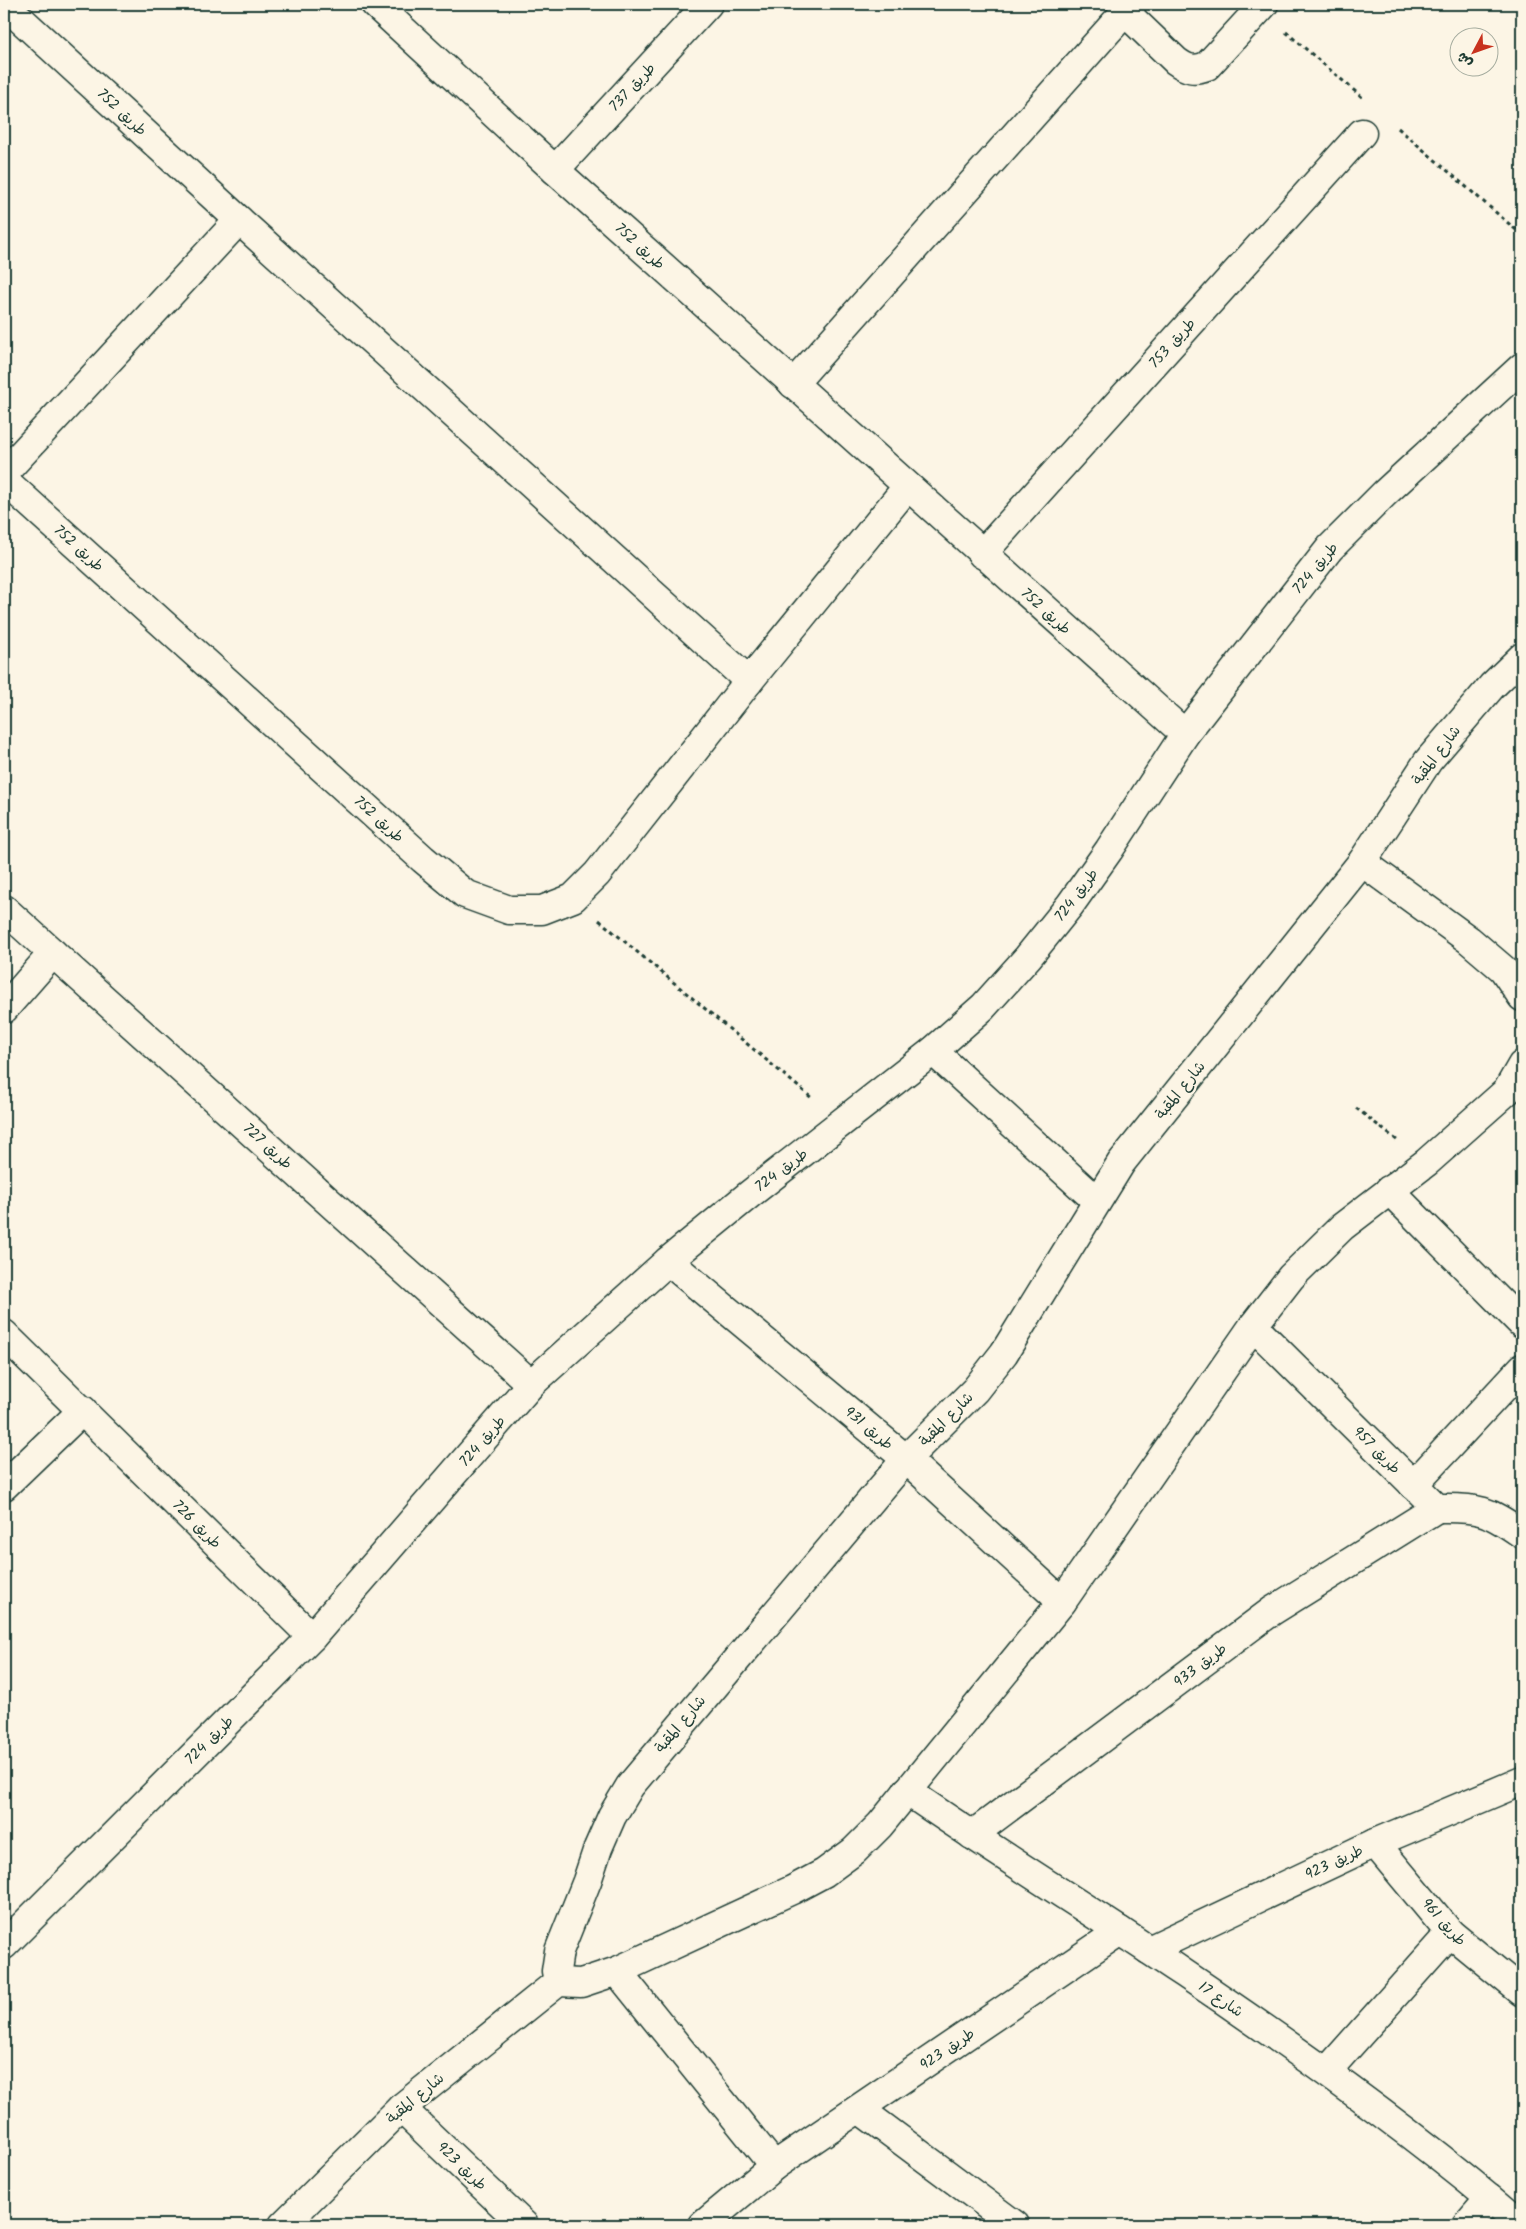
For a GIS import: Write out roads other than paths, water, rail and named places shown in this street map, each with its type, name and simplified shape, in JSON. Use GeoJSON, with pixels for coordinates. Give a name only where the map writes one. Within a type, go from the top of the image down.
{"type":"FeatureCollection","features":[{"type":"Feature","properties":{"kind":"street","name":"طريق 752"},"geometry":{"type":"LineString","coordinates":[[4,4],[239,220],[749,681]]}},
{"type":"Feature","properties":{"kind":"street","name":"طريق 752"},"geometry":{"type":"LineString","coordinates":[[375,4],[555,170],[1185,734]]}},
{"type":"Feature","properties":{"kind":"street","name":"طريق 737"},"geometry":{"type":"LineString","coordinates":[[555,170],[708,4]]}},
{"type":"Feature","properties":{"kind":"street"},"geometry":{"type":"LineString","coordinates":[[793,384],[1129,8],[1176,61],[1185,67],[1196,70],[1207,66],[1264,4]]}},
{"type":"Feature","properties":{"kind":"street","name":"طريق 753"},"geometry":{"type":"LineString","coordinates":[[982,554],[1362,133]]}},
{"type":"Feature","properties":{"kind":"street"},"geometry":{"type":"LineString","coordinates":[[4,473],[239,220]]}},
{"type":"Feature","properties":{"kind":"street","name":"طريق 724"},"geometry":{"type":"LineString","coordinates":[[4,1945],[312,1638],[531,1384],[668,1261],[750,1194],[933,1051],[983,1006],[1028,957],[1070,905],[1109,850],[1185,734],[1330,548],[1385,493],[1522,367]]}},
{"type":"Feature","properties":{"kind":"street","name":"طريق 752"},"geometry":{"type":"LineString","coordinates":[[4,480],[465,894],[509,910],[542,910],[573,898],[621,845],[749,681],[907,486]]}},
{"type":"Feature","properties":{"kind":"street","name":"شارع المقبة"},"geometry":{"type":"LineString","coordinates":[[283,2225],[401,2108],[558,1982],[556,1971],[559,1951],[587,1882],[601,1840],[612,1816],[630,1786],[906,1459],[975,1390],[1004,1353],[1121,1163],[1362,862],[1428,761],[1492,686],[1522,657]]}},
{"type":"Feature","properties":{"kind":"street"},"geometry":{"type":"LineString","coordinates":[[1362,862],[1469,940],[1504,969],[1522,997]]}},
{"type":"Feature","properties":{"kind":"street","name":"طريق 727"},"geometry":{"type":"LineString","coordinates":[[4,909],[531,1384]]}},
{"type":"Feature","properties":{"kind":"street"},"geometry":{"type":"LineString","coordinates":[[4,1009],[53,953]]}},
{"type":"Feature","properties":{"kind":"street"},"geometry":{"type":"LineString","coordinates":[[933,1051],[1097,1201]]}},
{"type":"Feature","properties":{"kind":"street"},"geometry":{"type":"LineString","coordinates":[[558,1982],[581,1984],[617,1972],[824,1873],[854,1851],[880,1824],[1062,1602],[1252,1326],[1291,1277],[1342,1227],[1389,1190],[1515,1098],[1522,1065]]}},
{"type":"Feature","properties":{"kind":"street"},"geometry":{"type":"LineString","coordinates":[[1389,1190],[1522,1324]]}},
{"type":"Feature","properties":{"kind":"street","name":"طريق 931"},"geometry":{"type":"LineString","coordinates":[[668,1261],[906,1459],[1062,1602]]}},
{"type":"Feature","properties":{"kind":"street","name":"طريق 957"},"geometry":{"type":"LineString","coordinates":[[1252,1326],[1437,1508]]}},
{"type":"Feature","properties":{"kind":"street","name":"طريق 726"},"geometry":{"type":"LineString","coordinates":[[4,1334],[312,1638]]}},
{"type":"Feature","properties":{"kind":"street"},"geometry":{"type":"LineString","coordinates":[[1413,1485],[1522,1368]]}},
{"type":"Feature","properties":{"kind":"street"},"geometry":{"type":"LineString","coordinates":[[4,1486],[82,1410]]}},
{"type":"Feature","properties":{"kind":"street"},"geometry":{"type":"LineString","coordinates":[[1437,1508],[1470,1507],[1498,1516],[1522,1534]]}},
{"type":"Feature","properties":{"kind":"street","name":"طريق 933"},"geometry":{"type":"LineString","coordinates":[[972,1835],[1272,1611],[1437,1508]]}},
{"type":"Feature","properties":{"kind":"street","name":"طريق 923"},"geometry":{"type":"LineString","coordinates":[[1149,1950],[1375,1843],[1522,1781]]}},
{"type":"Feature","properties":{"kind":"street","name":"شارع 17"},"geometry":{"type":"LineString","coordinates":[[907,1791],[1149,1950],[1327,2071],[1522,2225]]}},
{"type":"Feature","properties":{"kind":"street","name":"طريق 961"},"geometry":{"type":"LineString","coordinates":[[1375,1843],[1450,1933],[1522,1992]]}},
{"type":"Feature","properties":{"kind":"street","name":"طريق 923"},"geometry":{"type":"LineString","coordinates":[[702,2225],[774,2166],[1120,1931]]}},
{"type":"Feature","properties":{"kind":"street"},"geometry":{"type":"LineString","coordinates":[[1327,2071],[1450,1933]]}},
{"type":"Feature","properties":{"kind":"street"},"geometry":{"type":"LineString","coordinates":[[617,1972],[774,2166]]}},
{"type":"Feature","properties":{"kind":"street","name":"طريق 923"},"geometry":{"type":"LineString","coordinates":[[401,2108],[524,2225]]}},
{"type":"Feature","properties":{"kind":"street"},"geometry":{"type":"LineString","coordinates":[[859,2109],[1015,2225]]}},
{"type":"Feature","properties":{"kind":"street"},"geometry":{"type":"LineString","coordinates":[[1467,2225],[1490,2198]]}}]}
